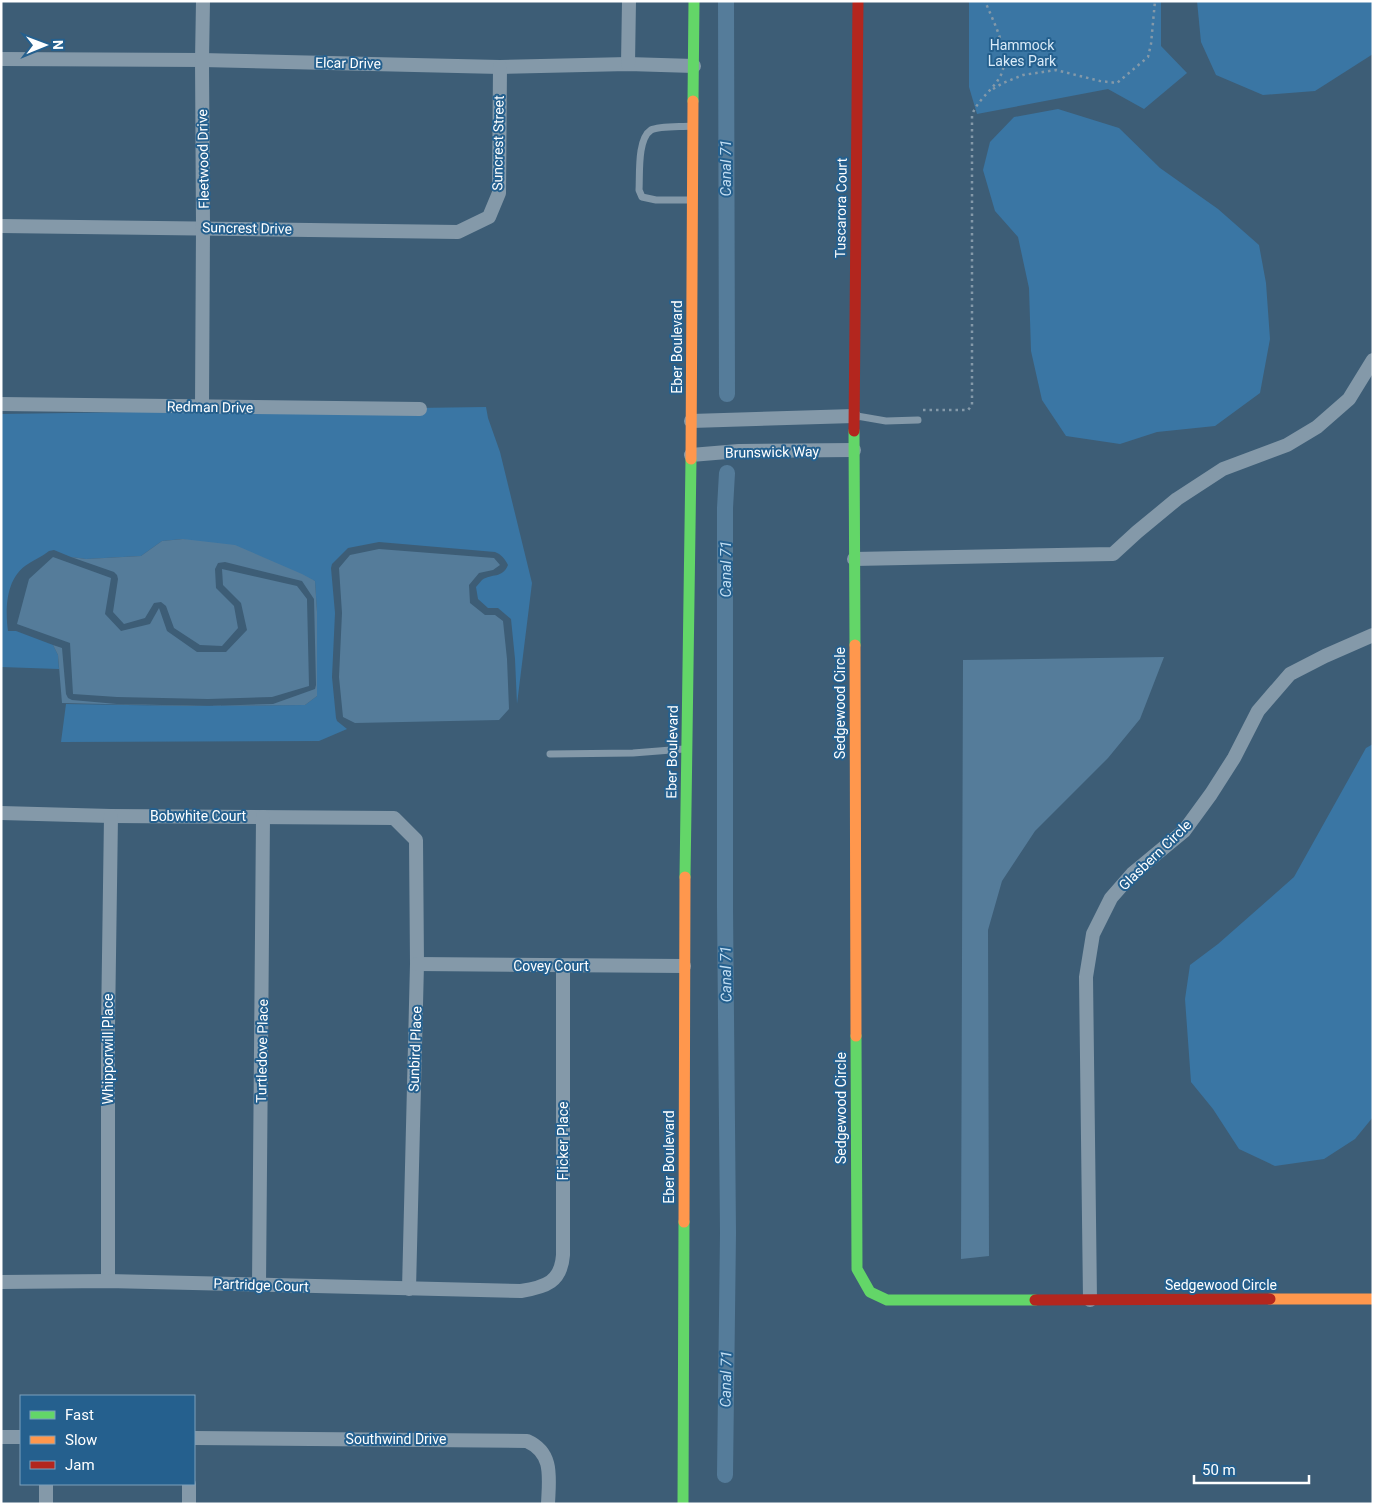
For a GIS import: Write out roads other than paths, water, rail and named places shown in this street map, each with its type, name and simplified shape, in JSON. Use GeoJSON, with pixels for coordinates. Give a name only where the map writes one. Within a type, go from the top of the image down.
{"type":"FeatureCollection","features":[{"type":"Feature","properties":{"kind":"street","name":"Fleetwood Drive"},"geometry":{"type":"LineString","coordinates":[[202,407],[202,60],[204,1]]}},
{"type":"Feature","properties":{"kind":"street"},"geometry":{"type":"LineString","coordinates":[[628,64],[629,1]]}},
{"type":"Feature","properties":{"kind":"street","name":"Eber Boulevard"},"geometry":{"type":"LineString","coordinates":[[683,1504],[684,966],[691,455],[694,1]]}},
{"type":"Feature","properties":{"kind":"street","name":"Tuscarora Court"},"geometry":{"type":"LineString","coordinates":[[854,416],[858,1]]}},
{"type":"Feature","properties":{"kind":"street","name":"Elcar Drive"},"geometry":{"type":"LineString","coordinates":[[1,58],[202,60],[500,67],[628,64],[694,66]]}},
{"type":"Feature","properties":{"kind":"street","name":"Suncrest Street"},"geometry":{"type":"LineString","coordinates":[[489,217],[499,193],[500,67]]}},
{"type":"Feature","properties":{"kind":"street","name":"Suncrest Drive"},"geometry":{"type":"LineString","coordinates":[[1,226],[203,227],[458,232],[489,217]]}},
{"type":"Feature","properties":{"kind":"street"},"geometry":{"type":"LineString","coordinates":[[854,559],[1113,554],[1177,499],[1223,469],[1287,445],[1317,427],[1349,399],[1373,360]]}},
{"type":"Feature","properties":{"kind":"street","name":"Redman Drive"},"geometry":{"type":"LineString","coordinates":[[1,404],[420,409]]}},
{"type":"Feature","properties":{"kind":"street"},"geometry":{"type":"LineString","coordinates":[[691,421],[854,416]]}},
{"type":"Feature","properties":{"kind":"street","name":"Sedgewood Circle"},"geometry":{"type":"LineString","coordinates":[[854,416],[857,1269],[870,1292],[887,1300],[1373,1299]]}},
{"type":"Feature","properties":{"kind":"street","name":"Brunswick Way"},"geometry":{"type":"LineString","coordinates":[[691,455],[739,451],[854,450]]}},
{"type":"Feature","properties":{"kind":"street","name":"Glasbern Circle"},"geometry":{"type":"LineString","coordinates":[[1090,1300],[1086,977],[1093,934],[1111,898],[1132,874],[1184,831],[1234,758],[1258,711],[1290,674],[1373,635]]}},
{"type":"Feature","properties":{"kind":"street","name":"Bobwhite Court"},"geometry":{"type":"LineString","coordinates":[[1,813],[111,816],[394,818]]}},
{"type":"Feature","properties":{"kind":"street","name":"Whipporwill Place"},"geometry":{"type":"LineString","coordinates":[[108,1281],[108,1026],[111,816]]}},
{"type":"Feature","properties":{"kind":"street","name":"Turtledove Place"},"geometry":{"type":"LineString","coordinates":[[259,1285],[263,817]]}},
{"type":"Feature","properties":{"kind":"street","name":"Sunbird Place"},"geometry":{"type":"LineString","coordinates":[[394,818],[416,840],[417,964],[409,1289]]}},
{"type":"Feature","properties":{"kind":"street","name":"Covey Court"},"geometry":{"type":"LineString","coordinates":[[417,964],[684,966]]}},
{"type":"Feature","properties":{"kind":"street","name":"Flicker Place"},"geometry":{"type":"LineString","coordinates":[[521,1291],[548,1284],[558,1274],[562,1266],[563,966]]}},
{"type":"Feature","properties":{"kind":"street","name":"Partridge Court"},"geometry":{"type":"LineString","coordinates":[[1,1282],[108,1281],[521,1291]]}},
{"type":"Feature","properties":{"kind":"street"},"geometry":{"type":"LineString","coordinates":[[1,1436],[20,1437]]}},
{"type":"Feature","properties":{"kind":"street","name":"Southwind Drive"},"geometry":{"type":"LineString","coordinates":[[195,1438],[527,1441],[542,1451],[549,1468],[548,1504]]}},
{"type":"Feature","properties":{"kind":"street"},"geometry":{"type":"LineString","coordinates":[[46,1485],[46,1504]]}},
{"type":"Feature","properties":{"kind":"street"},"geometry":{"type":"LineString","coordinates":[[190,1485],[190,1504]]}},
{"type":"Feature","properties":{"kind":"lane"},"geometry":{"type":"LineString","coordinates":[[693,126],[652,129],[646,135],[641,147],[639,190],[642,197],[656,200],[693,200]]}},
{"type":"Feature","properties":{"kind":"lane"},"geometry":{"type":"LineString","coordinates":[[854,416],[886,421],[918,420]]}},
{"type":"Feature","properties":{"kind":"lane"},"geometry":{"type":"LineString","coordinates":[[550,754],[633,753],[687,749]]}},
{"type":"Feature","properties":{"kind":"waterway","name":"Canal 71"},"geometry":{"type":"LineString","coordinates":[[726,1],[727,394]]}},
{"type":"Feature","properties":{"kind":"waterway","name":"Canal 71"},"geometry":{"type":"LineString","coordinates":[[725,1475],[728,1233],[725,908],[725,508],[727,473]]}},
{"type":"Feature","properties":{"kind":"park label","name":"Hammock Lakes Park"},"geometry":{"type":"Point","coordinates":[1022,54]}}]}
